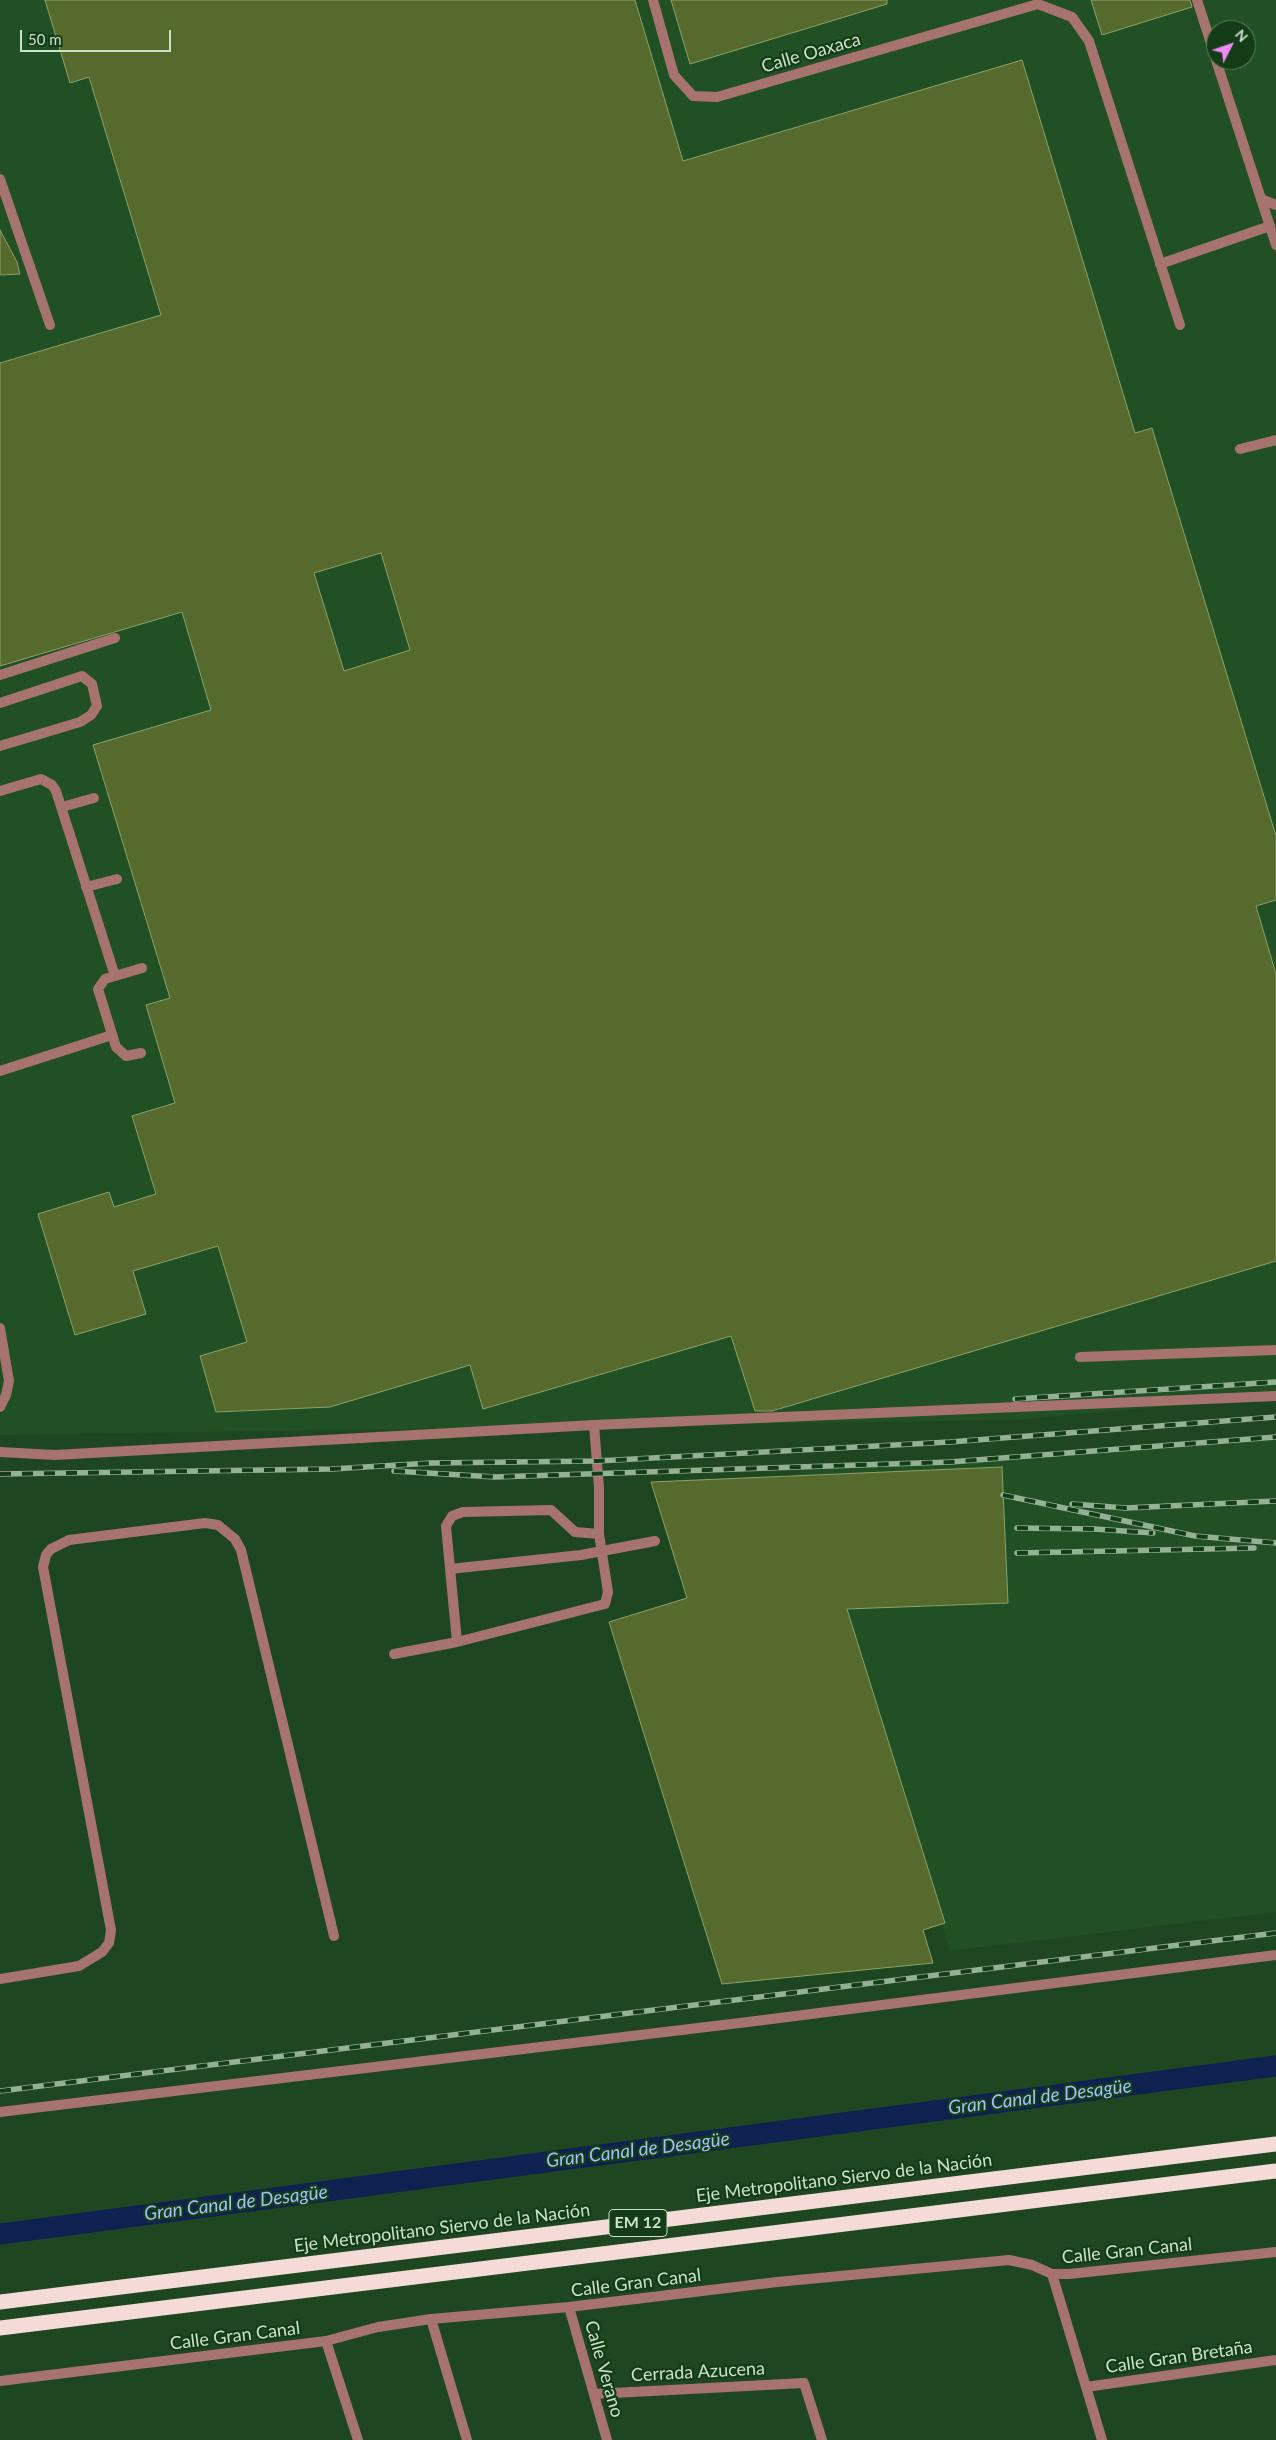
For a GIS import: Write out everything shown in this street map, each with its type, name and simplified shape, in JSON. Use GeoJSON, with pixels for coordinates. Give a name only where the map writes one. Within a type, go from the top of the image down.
{"type":"FeatureCollection","features":[{"type":"Feature","properties":{"kind":"highway","name":"Eje Metropolitano Siervo de la Nación"},"geometry":{"type":"LineString","coordinates":[[0,2302],[1276,2144]]}},
{"type":"Feature","properties":{"kind":"highway","name":"EM 12"},"geometry":{"type":"LineString","coordinates":[[0,2328],[1276,2171]]}},
{"type":"Feature","properties":{"kind":"street","name":"Calle Oaxaca"},"geometry":{"type":"LineString","coordinates":[[654,0],[674,75],[693,96],[717,97],[1038,4],[1072,17],[1089,41],[1160,264]]}},
{"type":"Feature","properties":{"kind":"street"},"geometry":{"type":"LineString","coordinates":[[1197,0],[1206,28]]}},
{"type":"Feature","properties":{"kind":"street"},"geometry":{"type":"LineString","coordinates":[[1220,70],[1276,245]]}},
{"type":"Feature","properties":{"kind":"street"},"geometry":{"type":"LineString","coordinates":[[0,179],[50,325]]}},
{"type":"Feature","properties":{"kind":"street"},"geometry":{"type":"LineString","coordinates":[[1261,199],[1276,204]]}},
{"type":"Feature","properties":{"kind":"street"},"geometry":{"type":"LineString","coordinates":[[1180,325],[1160,264],[1270,226]]}},
{"type":"Feature","properties":{"kind":"street"},"geometry":{"type":"LineString","coordinates":[[1240,449],[1276,440]]}},
{"type":"Feature","properties":{"kind":"street"},"geometry":{"type":"LineString","coordinates":[[0,675],[115,638]]}},
{"type":"Feature","properties":{"kind":"street"},"geometry":{"type":"LineString","coordinates":[[0,703],[82,676],[92,684],[97,706],[91,715],[80,722],[0,746]]}},
{"type":"Feature","properties":{"kind":"street"},"geometry":{"type":"LineString","coordinates":[[0,791],[41,779],[52,784],[62,807],[115,976]]}},
{"type":"Feature","properties":{"kind":"street"},"geometry":{"type":"LineString","coordinates":[[62,807],[94,798]]}},
{"type":"Feature","properties":{"kind":"street"},"geometry":{"type":"LineString","coordinates":[[86,887],[117,879]]}},
{"type":"Feature","properties":{"kind":"street"},"geometry":{"type":"LineString","coordinates":[[141,1053],[131,1056],[122,1054],[116,1047],[98,989],[101,982],[142,968]]}},
{"type":"Feature","properties":{"kind":"street"},"geometry":{"type":"LineString","coordinates":[[0,1072],[112,1035]]}},
{"type":"Feature","properties":{"kind":"street"},"geometry":{"type":"LineString","coordinates":[[0,1328],[9,1381],[6,1395],[0,1407]]}},
{"type":"Feature","properties":{"kind":"street"},"geometry":{"type":"LineString","coordinates":[[1080,1357],[1276,1350]]}},
{"type":"Feature","properties":{"kind":"street"},"geometry":{"type":"LineString","coordinates":[[0,1452],[55,1455],[594,1425],[1276,1396]]}},
{"type":"Feature","properties":{"kind":"street"},"geometry":{"type":"LineString","coordinates":[[394,1654],[457,1642],[605,1604],[608,1600],[608,1592],[599,1534],[599,1488],[594,1425]]}},
{"type":"Feature","properties":{"kind":"street"},"geometry":{"type":"LineString","coordinates":[[457,1642],[446,1526],[449,1519],[456,1514],[550,1510],[575,1532],[599,1534]]}},
{"type":"Feature","properties":{"kind":"street"},"geometry":{"type":"LineString","coordinates":[[0,1979],[80,1966],[102,1952],[109,1943],[111,1930],[43,1567],[46,1555],[51,1549],[69,1540],[205,1523],[218,1525],[235,1539],[241,1550],[334,1936]]}},
{"type":"Feature","properties":{"kind":"street"},"geometry":{"type":"LineString","coordinates":[[450,1569],[601,1552],[655,1541]]}},
{"type":"Feature","properties":{"kind":"street"},"geometry":{"type":"LineString","coordinates":[[0,2112],[748,2022],[1276,1955]]}},
{"type":"Feature","properties":{"kind":"street","name":"Calle Gran Canal"},"geometry":{"type":"LineString","coordinates":[[0,2381],[326,2341],[378,2328],[431,2319],[569,2308],[777,2282],[1009,2260],[1032,2265],[1052,2274],[1276,2252]]}},
{"type":"Feature","properties":{"kind":"street"},"geometry":{"type":"LineString","coordinates":[[1052,2274],[1102,2440]]}},
{"type":"Feature","properties":{"kind":"street","name":"Calle Verano"},"geometry":{"type":"LineString","coordinates":[[569,2308],[607,2440]]}},
{"type":"Feature","properties":{"kind":"street"},"geometry":{"type":"LineString","coordinates":[[431,2319],[467,2440]]}},
{"type":"Feature","properties":{"kind":"street"},"geometry":{"type":"LineString","coordinates":[[326,2341],[358,2440]]}},
{"type":"Feature","properties":{"kind":"street","name":"Calle Gran Bretaña"},"geometry":{"type":"LineString","coordinates":[[1086,2387],[1276,2360]]}},
{"type":"Feature","properties":{"kind":"street","name":"Cerrada Azucena"},"geometry":{"type":"LineString","coordinates":[[594,2394],[804,2383],[822,2440]]}},
{"type":"Feature","properties":{"kind":"shaded area"},"geometry":{"type":"Polygon","coordinates":[[[0,0],[1276,0],[1276,1396],[1016,1420],[0,1435],[0,0]]]}},
{"type":"Feature","properties":{"kind":"shaded area"},"geometry":{"type":"Polygon","coordinates":[[[1276,1435],[1276,1912],[950,1951],[799,1470],[1276,1435]]]}},
{"type":"Feature","properties":{"kind":"building"},"geometry":{"type":"Polygon","coordinates":[[[45,0],[635,0],[683,161],[1022,60],[1135,433],[1152,428],[1276,836],[1276,900],[1256,906],[1276,974],[1276,1261],[772,1411],[755,1411],[731,1336],[483,1409],[470,1365],[330,1407],[216,1412],[200,1356],[247,1342],[218,1246],[133,1271],[146,1314],[75,1335],[38,1214],[109,1192],[114,1207],[156,1194],[132,1116],[175,1103],[146,1005],[170,998],[93,745],[211,710],[182,612],[0,666],[0,363],[161,315],[89,77],[70,83],[45,0]],[[381,553],[314,573],[344,671],[410,650],[381,553]]]}},
{"type":"Feature","properties":{"kind":"building"},"geometry":{"type":"Polygon","coordinates":[[[671,0],[887,0],[887,4],[690,64],[671,0]]]}},
{"type":"Feature","properties":{"kind":"building"},"geometry":{"type":"Polygon","coordinates":[[[1091,0],[1190,0],[1192,7],[1102,35],[1091,0]]]}},
{"type":"Feature","properties":{"kind":"building"},"geometry":{"type":"Polygon","coordinates":[[[0,230],[17,262],[20,274],[0,275],[0,230]]]}},
{"type":"Feature","properties":{"kind":"building"},"geometry":{"type":"Polygon","coordinates":[[[1002,1467],[1008,1603],[847,1609],[945,1923],[923,1930],[933,1963],[722,1984],[609,1622],[687,1598],[651,1482],[1002,1467]]]}},
{"type":"Feature","properties":{"kind":"waterway","name":"Gran Canal de Desagüe"},"geometry":{"type":"LineString","coordinates":[[0,2234],[1276,2066]]}},
{"type":"Feature","properties":{"kind":"railway"},"geometry":{"type":"LineString","coordinates":[[1015,1399],[1276,1382]]}},
{"type":"Feature","properties":{"kind":"railway"},"geometry":{"type":"LineString","coordinates":[[0,1474],[332,1469],[431,1463],[597,1461],[950,1442],[1276,1417]]}},
{"type":"Feature","properties":{"kind":"railway"},"geometry":{"type":"LineString","coordinates":[[394,1471],[495,1477],[950,1462],[1276,1437]]}},
{"type":"Feature","properties":{"kind":"railway"},"geometry":{"type":"LineString","coordinates":[[1003,1495],[1195,1536],[1276,1543]]}},
{"type":"Feature","properties":{"kind":"railway"},"geometry":{"type":"LineString","coordinates":[[1072,1504],[1126,1508],[1276,1501]]}},
{"type":"Feature","properties":{"kind":"railway"},"geometry":{"type":"LineString","coordinates":[[1017,1528],[1094,1529],[1153,1533]]}},
{"type":"Feature","properties":{"kind":"railway"},"geometry":{"type":"LineString","coordinates":[[1017,1553],[1254,1548]]}},
{"type":"Feature","properties":{"kind":"railway"},"geometry":{"type":"LineString","coordinates":[[0,2091],[1276,1933]]}}]}
